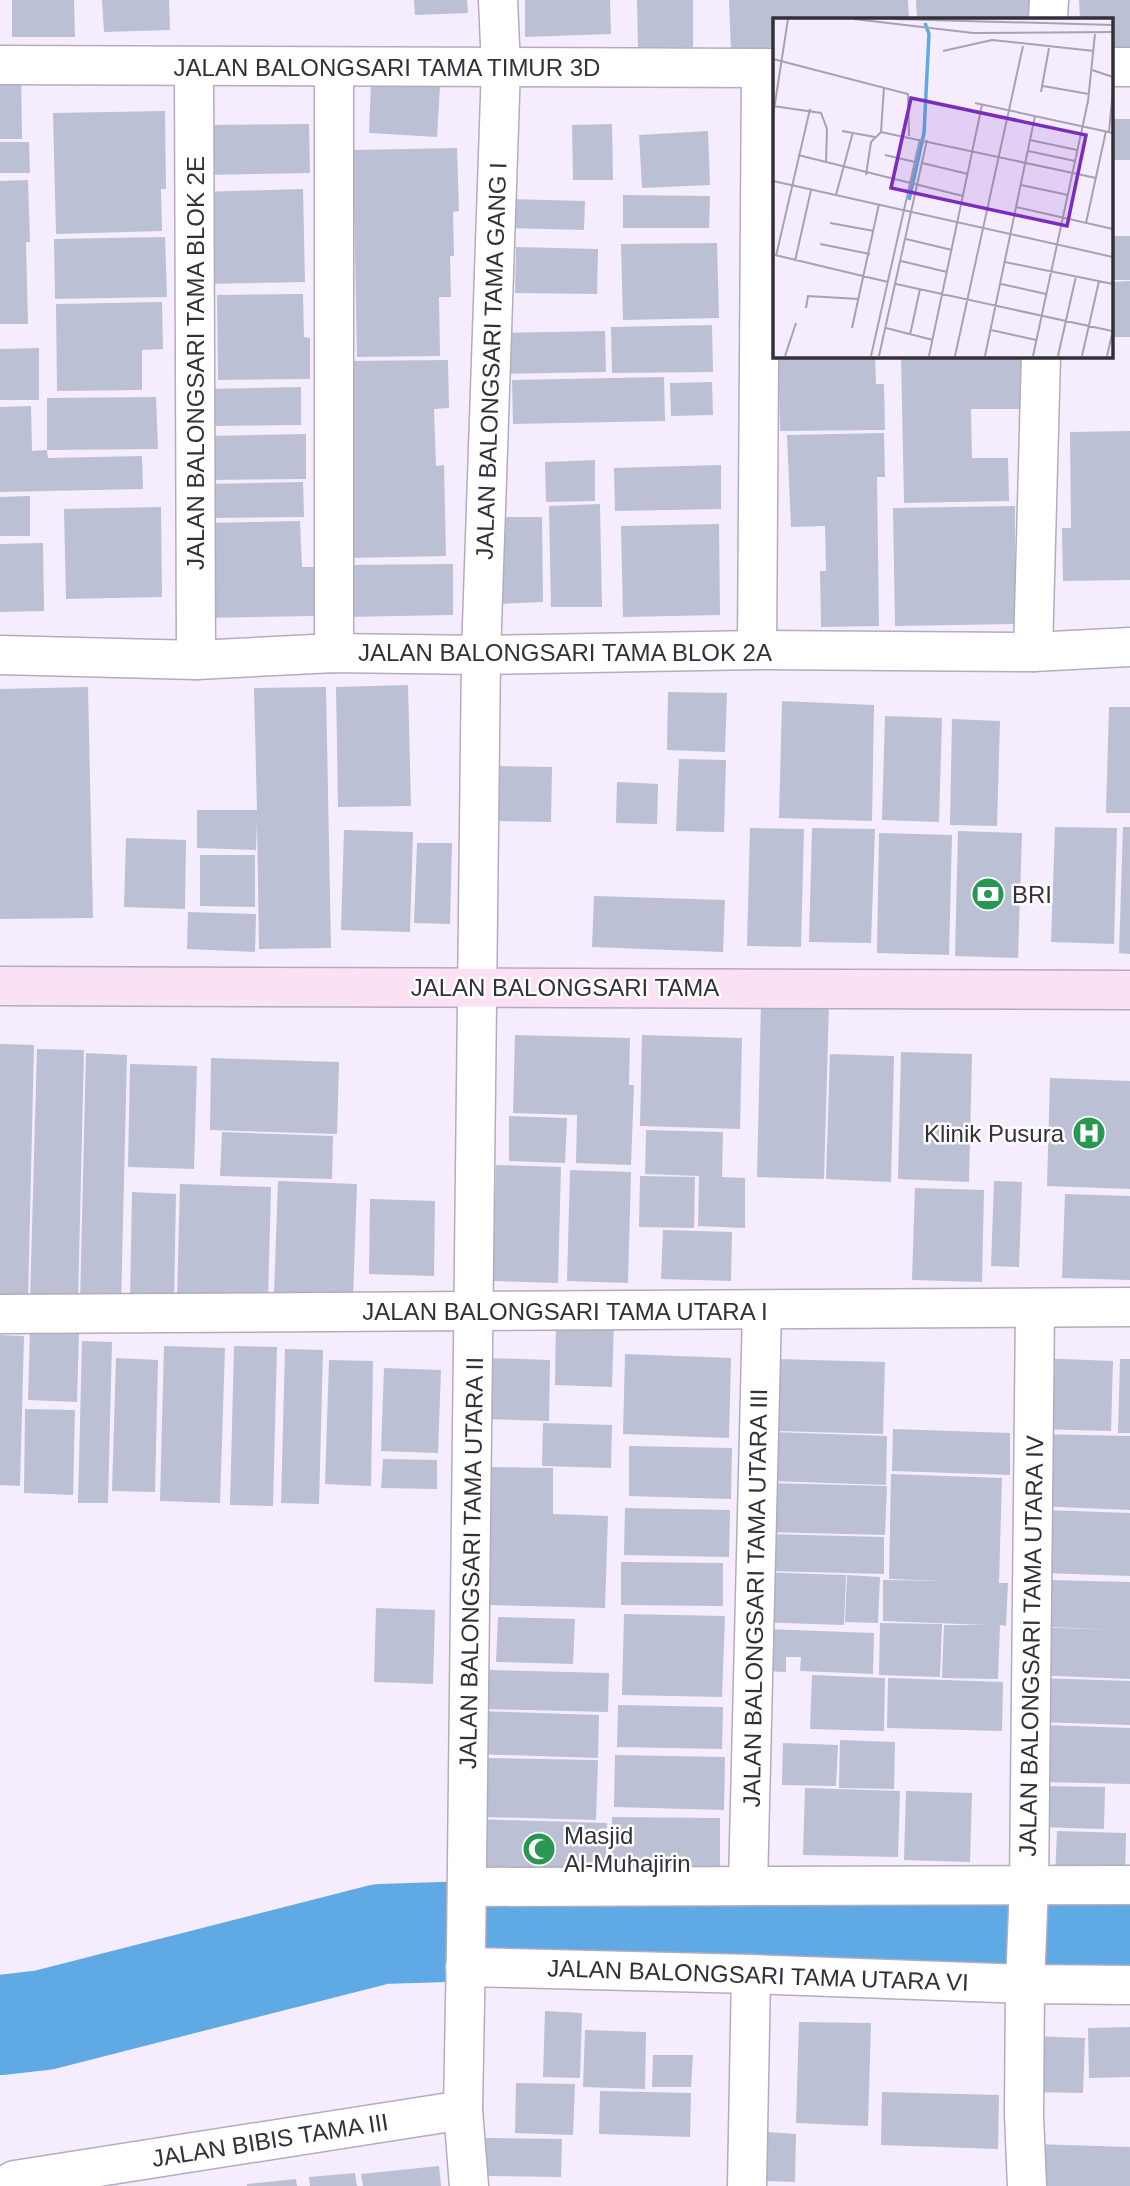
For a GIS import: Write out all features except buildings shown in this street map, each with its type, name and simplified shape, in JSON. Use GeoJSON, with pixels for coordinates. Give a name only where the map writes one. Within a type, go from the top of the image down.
{"type":"FeatureCollection","features":[{"type":"Feature","properties":{"kind":"street","name":"JALAN BALONGSARI TAMA GANG I"},"geometry":{"type":"LineString","coordinates":[[476,987],[481,655],[501,67],[498,0]]}},
{"type":"Feature","properties":{"kind":"street"},"geometry":{"type":"LineString","coordinates":[[1048,18],[1049,0]]}},
{"type":"Feature","properties":{"kind":"street","name":"JALAN BALONGSARI TAMA TIMUR 3D"},"geometry":{"type":"LineString","coordinates":[[0,65],[768,68]]}},
{"type":"Feature","properties":{"kind":"street","name":"JALAN BALONGSARI TAMA BLOK 2E"},"geometry":{"type":"LineString","coordinates":[[194,66],[196,660]]}},
{"type":"Feature","properties":{"kind":"street"},"geometry":{"type":"LineString","coordinates":[[334,67],[334,653]]}},
{"type":"Feature","properties":{"kind":"street"},"geometry":{"type":"LineString","coordinates":[[1112,67],[1130,67]]}},
{"type":"Feature","properties":{"kind":"street"},"geometry":{"type":"LineString","coordinates":[[757,650],[768,68]]}},
{"type":"Feature","properties":{"kind":"street"},"geometry":{"type":"LineString","coordinates":[[1033,652],[1041,357]]}},
{"type":"Feature","properties":{"kind":"street","name":"JALAN BALONGSARI TAMA BLOK 2A"},"geometry":{"type":"LineString","coordinates":[[0,654],[196,660],[334,653],[481,655],[757,650],[1033,652],[1130,647]]}},
{"type":"Feature","properties":{"kind":"street","name":"JALAN BALONGSARI TAMA"},"geometry":{"type":"LineString","coordinates":[[0,986],[1130,990]]}},
{"type":"Feature","properties":{"kind":"street","name":"JALAN BALONGSARI TAMA UTARA II"},"geometry":{"type":"LineString","coordinates":[[463,2110],[476,987]]}},
{"type":"Feature","properties":{"kind":"street","name":"JALAN BALONGSARI TAMA UTARA I"},"geometry":{"type":"LineString","coordinates":[[0,1314],[1130,1307]]}},
{"type":"Feature","properties":{"kind":"street","name":"JALAN BALONGSARI TAMA UTARA IV"},"geometry":{"type":"LineString","coordinates":[[1027,2186],[1024,2115],[1035,1308]]}},
{"type":"Feature","properties":{"kind":"street","name":"JALAN BALONGSARI TAMA UTARA III"},"geometry":{"type":"LineString","coordinates":[[748,1886],[762,1310]]}},
{"type":"Feature","properties":{"kind":"street"},"geometry":{"type":"LineString","coordinates":[[466,1930],[748,1886],[1028,1898],[1130,1885]]}},
{"type":"Feature","properties":{"kind":"street","name":"JALAN BALONGSARI TAMA UTARA VI"},"geometry":{"type":"LineString","coordinates":[[466,1930],[751,1974],[1026,1969],[1130,1985]]}},
{"type":"Feature","properties":{"kind":"street"},"geometry":{"type":"LineString","coordinates":[[747,2186],[751,1974]]}},
{"type":"Feature","properties":{"kind":"street"},"geometry":{"type":"LineString","coordinates":[[463,2110],[468,2186]]}},
{"type":"Feature","properties":{"kind":"street","name":"JALAN BIBIS TAMA III"},"geometry":{"type":"LineString","coordinates":[[4,2186],[15,2180],[463,2110]]}},
{"type":"Feature","properties":{"kind":"waterway"},"geometry":{"type":"LineString","coordinates":[[0,2025],[44,2020],[381,1934],[569,1928],[1011,1942],[1055,1937],[1130,1943]]}},
{"type":"Feature","properties":{"kind":"place","name":"BRI"},"geometry":{"type":"Point","coordinates":[988,894]}},
{"type":"Feature","properties":{"kind":"place","name":"Klinik Pusura"},"geometry":{"type":"Point","coordinates":[1089,1133]}},
{"type":"Feature","properties":{"kind":"place","name":"Masjid Al-Muhajirin"},"geometry":{"type":"Point","coordinates":[539,1849]}}]}
